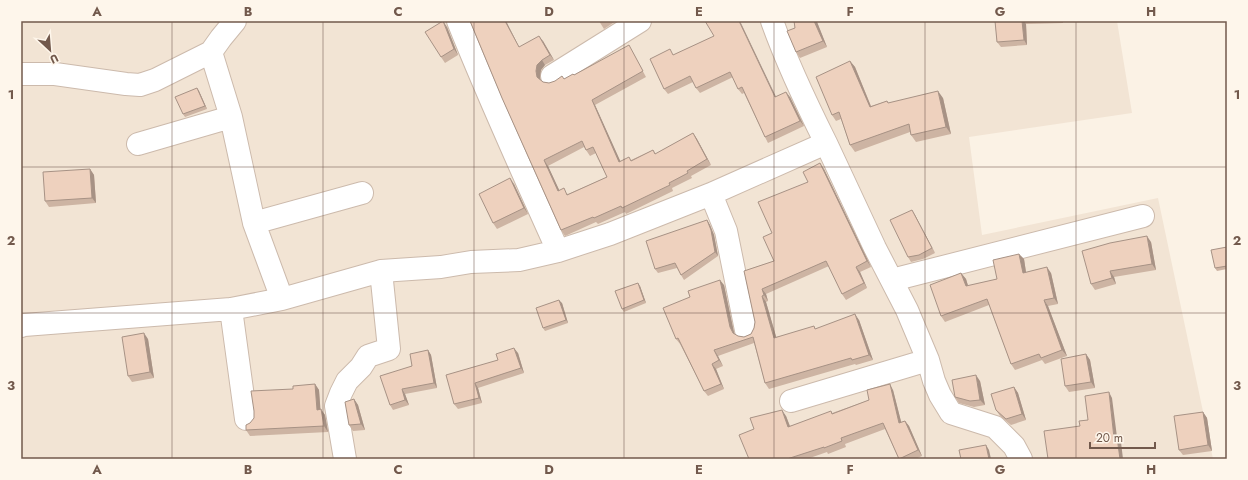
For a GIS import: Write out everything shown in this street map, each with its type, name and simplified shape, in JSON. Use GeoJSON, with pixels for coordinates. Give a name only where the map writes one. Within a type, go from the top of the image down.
{"type":"FeatureCollection","features":[{"type":"Feature","properties":{"kind":"street"},"geometry":{"type":"LineString","coordinates":[[21,74],[55,74],[140,85],[155,80],[211,52],[235,21]]}},
{"type":"Feature","properties":{"kind":"street"},"geometry":{"type":"LineString","coordinates":[[458,21],[558,251]]}},
{"type":"Feature","properties":{"kind":"street"},"geometry":{"type":"LineString","coordinates":[[552,76],[640,21]]}},
{"type":"Feature","properties":{"kind":"street"},"geometry":{"type":"LineString","coordinates":[[772,21],[782,49],[808,107],[918,334],[940,395],[951,413],[995,427],[1014,446],[1021,459]]}},
{"type":"Feature","properties":{"kind":"street"},"geometry":{"type":"LineString","coordinates":[[211,52],[231,118],[254,223],[282,299]]}},
{"type":"Feature","properties":{"kind":"street"},"geometry":{"type":"LineString","coordinates":[[138,144],[231,118]]}},
{"type":"Feature","properties":{"kind":"street"},"geometry":{"type":"LineString","coordinates":[[21,326],[231,309],[282,299],[381,271],[440,267],[471,262],[519,260],[558,251],[610,234],[711,194],[826,143]]}},
{"type":"Feature","properties":{"kind":"street"},"geometry":{"type":"LineString","coordinates":[[254,223],[362,193]]}},
{"type":"Feature","properties":{"kind":"street"},"geometry":{"type":"LineString","coordinates":[[711,194],[726,231],[746,330]]}},
{"type":"Feature","properties":{"kind":"street"},"geometry":{"type":"LineString","coordinates":[[892,280],[1143,216]]}},
{"type":"Feature","properties":{"kind":"street"},"geometry":{"type":"LineString","coordinates":[[345,459],[336,406],[341,392],[347,381],[361,367],[368,356],[389,349],[381,271]]}},
{"type":"Feature","properties":{"kind":"street"},"geometry":{"type":"LineString","coordinates":[[231,309],[246,419]]}},
{"type":"Feature","properties":{"kind":"street"},"geometry":{"type":"LineString","coordinates":[[791,402],[928,360]]}},
{"type":"Feature","properties":{"kind":"shaded area"},"geometry":{"type":"Polygon","coordinates":[[[21,21],[1117,21],[1132,113],[969,137],[982,235],[1158,198],[1213,459],[21,459],[21,21]]]}},
{"type":"Feature","properties":{"kind":"building"},"geometry":{"type":"Polygon","coordinates":[[[443,21],[454,49],[441,57],[425,32],[443,21]]]}},
{"type":"Feature","properties":{"kind":"building"},"geometry":{"type":"Polygon","coordinates":[[[470,21],[505,21],[519,47],[539,36],[550,55],[537,65],[537,77],[543,82],[549,83],[562,76],[564,79],[573,74],[574,75],[629,45],[643,71],[592,100],[619,162],[629,157],[631,161],[653,150],[655,154],[693,133],[707,159],[687,171],[688,173],[669,183],[670,185],[622,208],[621,206],[561,230],[502,98],[470,21]],[[582,141],[544,160],[558,191],[564,188],[567,195],[607,177],[593,147],[586,150],[582,141]]]}},
{"type":"Feature","properties":{"kind":"building"},"geometry":{"type":"Polygon","coordinates":[[[705,21],[739,21],[775,97],[786,92],[800,121],[765,137],[742,87],[738,89],[730,72],[696,88],[690,76],[664,89],[650,59],[670,49],[673,55],[714,36],[705,21]]]}},
{"type":"Feature","properties":{"kind":"building"},"geometry":{"type":"Polygon","coordinates":[[[794,21],[814,21],[823,41],[796,52],[787,31],[795,28],[794,21]]]}},
{"type":"Feature","properties":{"kind":"building"},"geometry":{"type":"Polygon","coordinates":[[[995,21],[1022,21],[1024,40],[997,42],[995,21]]]}},
{"type":"Feature","properties":{"kind":"building"},"geometry":{"type":"Polygon","coordinates":[[[850,61],[870,107],[887,101],[888,103],[938,91],[946,127],[911,135],[909,124],[850,145],[839,112],[832,115],[816,77],[850,61]]]}},
{"type":"Feature","properties":{"kind":"building"},"geometry":{"type":"Polygon","coordinates":[[[197,88],[205,106],[183,114],[175,97],[197,88]]]}},
{"type":"Feature","properties":{"kind":"building"},"geometry":{"type":"Polygon","coordinates":[[[820,163],[867,261],[856,267],[864,283],[842,294],[826,261],[762,289],[764,295],[762,296],[774,338],[814,326],[815,329],[855,314],[869,355],[852,360],[851,358],[765,383],[753,337],[714,350],[719,360],[712,364],[721,384],[704,391],[678,338],[676,339],[663,308],[690,297],[688,291],[720,280],[730,327],[733,333],[744,337],[751,334],[755,322],[744,271],[774,261],[763,237],[772,233],[758,202],[808,182],[803,172],[820,163]]]}},
{"type":"Feature","properties":{"kind":"building"},"geometry":{"type":"Polygon","coordinates":[[[90,169],[92,198],[45,201],[43,172],[90,169]]]}},
{"type":"Feature","properties":{"kind":"building"},"geometry":{"type":"Polygon","coordinates":[[[510,178],[524,208],[493,223],[479,194],[510,178]]]}},
{"type":"Feature","properties":{"kind":"building"},"geometry":{"type":"Polygon","coordinates":[[[912,210],[932,248],[919,255],[908,257],[890,220],[912,210]]]}},
{"type":"Feature","properties":{"kind":"building"},"geometry":{"type":"Polygon","coordinates":[[[707,220],[711,230],[715,252],[681,275],[675,263],[655,269],[646,241],[707,220]]]}},
{"type":"Feature","properties":{"kind":"building"},"geometry":{"type":"Polygon","coordinates":[[[1147,236],[1152,264],[1110,271],[1112,278],[1091,284],[1082,251],[1110,243],[1147,236]]]}},
{"type":"Feature","properties":{"kind":"building"},"geometry":{"type":"Polygon","coordinates":[[[1227,247],[1227,266],[1215,268],[1211,250],[1227,247]]]}},
{"type":"Feature","properties":{"kind":"building"},"geometry":{"type":"Polygon","coordinates":[[[1019,254],[1023,273],[1047,267],[1054,298],[1044,300],[1062,350],[1041,358],[1039,354],[1011,364],[987,299],[941,316],[930,285],[961,273],[966,286],[997,279],[993,260],[1019,254]]]}},
{"type":"Feature","properties":{"kind":"building"},"geometry":{"type":"Polygon","coordinates":[[[638,283],[644,300],[622,309],[615,291],[638,283]]]}},
{"type":"Feature","properties":{"kind":"building"},"geometry":{"type":"Polygon","coordinates":[[[559,300],[566,320],[543,328],[536,308],[559,300]]]}},
{"type":"Feature","properties":{"kind":"building"},"geometry":{"type":"Polygon","coordinates":[[[144,333],[150,372],[128,376],[122,337],[144,333]]]}},
{"type":"Feature","properties":{"kind":"building"},"geometry":{"type":"Polygon","coordinates":[[[514,348],[521,368],[475,383],[479,398],[454,404],[446,375],[498,360],[496,354],[514,348]]]}},
{"type":"Feature","properties":{"kind":"building"},"geometry":{"type":"Polygon","coordinates":[[[428,350],[434,383],[402,389],[405,400],[390,405],[380,376],[412,366],[410,354],[428,350]]]}},
{"type":"Feature","properties":{"kind":"building"},"geometry":{"type":"Polygon","coordinates":[[[1086,354],[1091,382],[1065,386],[1061,359],[1086,354]]]}},
{"type":"Feature","properties":{"kind":"building"},"geometry":{"type":"Polygon","coordinates":[[[976,375],[980,400],[970,401],[955,397],[952,380],[976,375]]]}},
{"type":"Feature","properties":{"kind":"building"},"geometry":{"type":"Polygon","coordinates":[[[315,384],[317,410],[321,409],[324,426],[246,430],[246,425],[254,418],[251,391],[293,389],[293,386],[315,384]]]}},
{"type":"Feature","properties":{"kind":"building"},"geometry":{"type":"Polygon","coordinates":[[[890,384],[899,423],[905,421],[918,450],[899,459],[883,423],[841,438],[842,441],[824,448],[787,459],[749,459],[739,435],[754,429],[750,418],[782,410],[788,427],[831,411],[832,414],[869,400],[867,390],[890,384]]]}},
{"type":"Feature","properties":{"kind":"building"},"geometry":{"type":"Polygon","coordinates":[[[1014,387],[1022,414],[1006,419],[996,410],[991,394],[1014,387]]]}},
{"type":"Feature","properties":{"kind":"building"},"geometry":{"type":"Polygon","coordinates":[[[1109,392],[1114,438],[1117,437],[1120,459],[1048,459],[1044,431],[1080,426],[1079,421],[1088,420],[1085,396],[1109,392]]]}},
{"type":"Feature","properties":{"kind":"building"},"geometry":{"type":"Polygon","coordinates":[[[354,399],[361,424],[349,425],[345,402],[354,399]]]}},
{"type":"Feature","properties":{"kind":"building"},"geometry":{"type":"Polygon","coordinates":[[[1203,412],[1208,445],[1179,450],[1174,416],[1203,412]]]}},
{"type":"Feature","properties":{"kind":"building"},"geometry":{"type":"Polygon","coordinates":[[[986,445],[989,459],[961,459],[959,450],[986,445]]]}}]}
